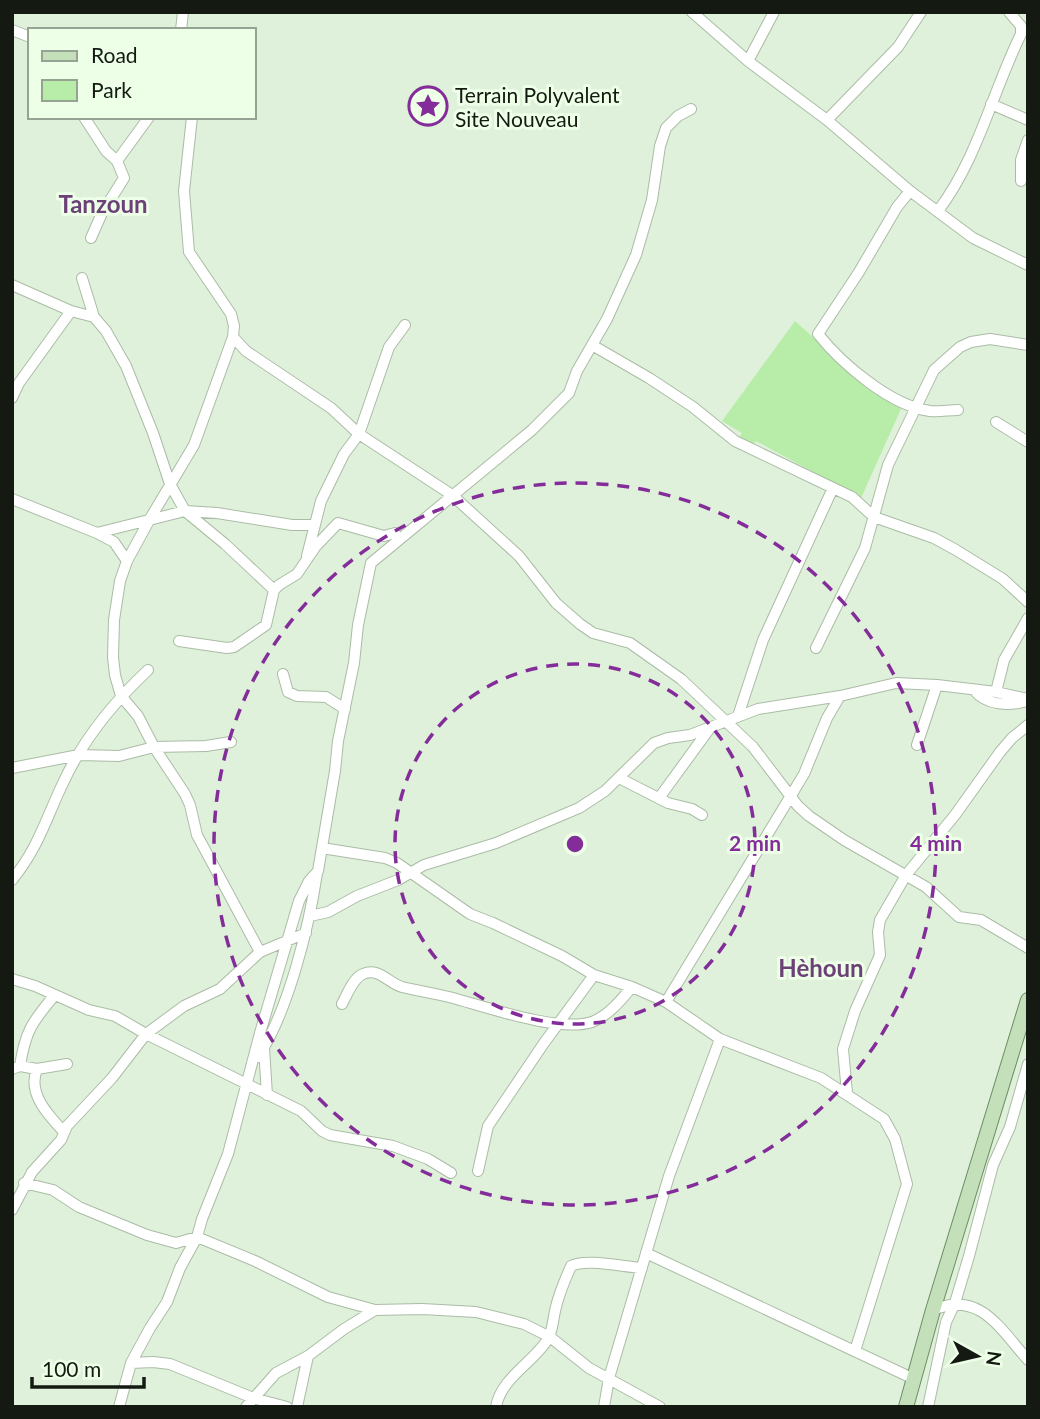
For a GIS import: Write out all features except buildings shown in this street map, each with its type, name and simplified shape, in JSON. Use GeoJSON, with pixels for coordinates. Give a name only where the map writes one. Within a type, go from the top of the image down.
{"type":"FeatureCollection","features":[{"type":"Feature","properties":{"kind":"main road"},"geometry":{"type":"LineString","coordinates":[[906,1407],[1028,1000]]}},
{"type":"Feature","properties":{"kind":"street"},"geometry":{"type":"LineString","coordinates":[[692,12],[748,61],[827,120],[909,191],[973,239],[1028,265]]}},
{"type":"Feature","properties":{"kind":"street"},"geometry":{"type":"LineString","coordinates":[[748,61],[775,12]]}},
{"type":"Feature","properties":{"kind":"street"},"geometry":{"type":"LineString","coordinates":[[827,120],[898,47],[921,12]]}},
{"type":"Feature","properties":{"kind":"street"},"geometry":{"type":"LineString","coordinates":[[938,211],[970,159],[1021,34],[1021,26],[1009,12]]}},
{"type":"Feature","properties":{"kind":"street"},"geometry":{"type":"LineString","coordinates":[[991,104],[1028,120]]}},
{"type":"Feature","properties":{"kind":"street"},"geometry":{"type":"LineString","coordinates":[[252,1065],[264,1048],[281,1007],[306,933],[359,616],[372,563],[532,430],[569,393],[636,255],[652,200],[660,146],[666,128],[678,116],[691,109]]}},
{"type":"Feature","properties":{"kind":"street"},"geometry":{"type":"LineString","coordinates":[[85,119],[106,151],[117,161],[124,178],[102,213],[91,237]]}},
{"type":"Feature","properties":{"kind":"street"},"geometry":{"type":"LineString","coordinates":[[117,161],[148,119]]}},
{"type":"Feature","properties":{"kind":"street"},"geometry":{"type":"LineString","coordinates":[[192,119],[184,182],[190,252],[231,314],[233,337],[194,445],[127,561],[120,581],[114,620],[113,657],[121,696],[138,716],[153,747],[185,794],[198,835],[260,952]]}},
{"type":"Feature","properties":{"kind":"street"},"geometry":{"type":"LineString","coordinates":[[1021,181],[1021,160],[1028,140]]}},
{"type":"Feature","properties":{"kind":"street"},"geometry":{"type":"LineString","coordinates":[[909,191],[818,334],[864,378],[893,398],[915,408],[938,412],[958,410]]}},
{"type":"Feature","properties":{"kind":"street"},"geometry":{"type":"LineString","coordinates":[[82,278],[93,317],[106,331],[126,366],[170,484],[185,511],[274,590]]}},
{"type":"Feature","properties":{"kind":"street"},"geometry":{"type":"LineString","coordinates":[[12,285],[71,311],[93,317]]}},
{"type":"Feature","properties":{"kind":"street"},"geometry":{"type":"LineString","coordinates":[[12,398],[19,383],[71,311]]}},
{"type":"Feature","properties":{"kind":"street"},"geometry":{"type":"LineString","coordinates":[[306,562],[313,525],[328,485],[344,454],[359,434],[389,347],[405,325]]}},
{"type":"Feature","properties":{"kind":"street"},"geometry":{"type":"LineString","coordinates":[[233,337],[246,352],[331,408],[359,434],[452,495],[528,564],[556,603],[580,624],[593,633],[630,643],[681,679],[753,747],[809,816],[844,840],[926,887],[959,917],[981,920],[1028,947]]}},
{"type":"Feature","properties":{"kind":"street"},"geometry":{"type":"LineString","coordinates":[[816,648],[865,548],[888,465],[934,370],[971,342],[990,340],[1028,345]]}},
{"type":"Feature","properties":{"kind":"street"},"geometry":{"type":"LineString","coordinates":[[593,345],[693,407],[735,441],[852,497],[874,517],[934,538],[956,550],[1003,579],[1028,602]]}},
{"type":"Feature","properties":{"kind":"street"},"geometry":{"type":"LineString","coordinates":[[996,422],[1028,442]]}},
{"type":"Feature","properties":{"kind":"street"},"geometry":{"type":"LineString","coordinates":[[738,716],[763,640],[833,488]]}},
{"type":"Feature","properties":{"kind":"street"},"geometry":{"type":"LineString","coordinates":[[12,499],[114,542],[127,561]]}},
{"type":"Feature","properties":{"kind":"street"},"geometry":{"type":"LineString","coordinates":[[97,533],[151,517],[185,511],[216,513],[292,526],[313,525]]}},
{"type":"Feature","properties":{"kind":"street"},"geometry":{"type":"LineString","coordinates":[[179,641],[216,648],[234,647],[266,625],[270,617],[274,590],[297,574],[338,523],[384,536],[395,533]]}},
{"type":"Feature","properties":{"kind":"street"},"geometry":{"type":"LineString","coordinates":[[996,692],[1004,660],[1028,618]]}},
{"type":"Feature","properties":{"kind":"street"},"geometry":{"type":"LineString","coordinates":[[12,880],[33,853],[65,779],[79,755],[108,711],[148,670]]}},
{"type":"Feature","properties":{"kind":"street"},"geometry":{"type":"LineString","coordinates":[[284,674],[288,692],[297,696],[326,697],[345,709]]}},
{"type":"Feature","properties":{"kind":"street"},"geometry":{"type":"LineString","coordinates":[[310,916],[328,912],[357,896],[398,880],[424,864],[496,843],[579,807],[605,791],[654,743],[710,727],[758,709],[840,696],[896,683],[996,692],[1028,700]]}},
{"type":"Feature","properties":{"kind":"street"},"geometry":{"type":"LineString","coordinates":[[917,746],[937,685]]}},
{"type":"Feature","properties":{"kind":"street"},"geometry":{"type":"LineString","coordinates":[[974,690],[979,697],[990,702],[1015,704],[1028,700]]}},
{"type":"Feature","properties":{"kind":"street"},"geometry":{"type":"LineString","coordinates":[[666,1002],[804,774],[827,718],[840,696]]}},
{"type":"Feature","properties":{"kind":"street"},"geometry":{"type":"LineString","coordinates":[[846,1093],[843,1049],[863,991],[880,955],[880,920],[906,875],[956,815],[1004,746],[1028,725]]}},
{"type":"Feature","properties":{"kind":"street"},"geometry":{"type":"LineString","coordinates":[[659,798],[710,727]]}},
{"type":"Feature","properties":{"kind":"street"},"geometry":{"type":"LineString","coordinates":[[12,768],[79,755],[119,756],[153,747],[190,747],[231,742]]}},
{"type":"Feature","properties":{"kind":"street"},"geometry":{"type":"LineString","coordinates":[[619,778],[673,805],[692,809],[702,815]]}},
{"type":"Feature","properties":{"kind":"street"},"geometry":{"type":"LineString","coordinates":[[322,848],[385,858],[411,872],[470,915],[562,956],[594,975],[632,987],[666,1002],[720,1039],[821,1078],[884,1119],[895,1139],[907,1184],[855,1351]]}},
{"type":"Feature","properties":{"kind":"street"},"geometry":{"type":"LineString","coordinates":[[119,1407],[131,1363],[167,1302],[180,1268],[197,1237],[228,1154],[302,893],[317,870]]}},
{"type":"Feature","properties":{"kind":"street"},"geometry":{"type":"LineString","coordinates":[[12,1210],[24,1182],[146,1034],[184,1006],[220,989],[260,952],[306,933]]}},
{"type":"Feature","properties":{"kind":"street"},"geometry":{"type":"LineString","coordinates":[[342,1004],[360,974],[370,972],[379,973],[400,986],[522,1018],[559,1023],[589,1023],[604,1016],[632,987]]}},
{"type":"Feature","properties":{"kind":"street"},"geometry":{"type":"LineString","coordinates":[[478,1171],[488,1126],[594,975]]}},
{"type":"Feature","properties":{"kind":"street"},"geometry":{"type":"LineString","coordinates":[[12,979],[89,1010],[115,1016],[301,1111],[330,1135],[393,1146],[428,1159],[451,1173]]}},
{"type":"Feature","properties":{"kind":"street"},"geometry":{"type":"LineString","coordinates":[[54,996],[31,1024],[16,1068],[37,1069],[66,1064]]}},
{"type":"Feature","properties":{"kind":"street"},"geometry":{"type":"LineString","coordinates":[[604,1407],[609,1378],[669,1176],[720,1039]]}},
{"type":"Feature","properties":{"kind":"street"},"geometry":{"type":"LineString","coordinates":[[264,1048],[267,1095]]}},
{"type":"Feature","properties":{"kind":"street"},"geometry":{"type":"LineString","coordinates":[[928,1407],[943,1331],[982,1212],[993,1165],[1005,1140],[1028,1065]]}},
{"type":"Feature","properties":{"kind":"street"},"geometry":{"type":"LineString","coordinates":[[37,1069],[34,1076],[35,1092],[64,1132]]}},
{"type":"Feature","properties":{"kind":"street"},"geometry":{"type":"LineString","coordinates":[[24,1182],[53,1190],[79,1207],[147,1235],[176,1243],[197,1237],[328,1297],[375,1310],[476,1312],[524,1324],[550,1337],[589,1368],[660,1407]]}},
{"type":"Feature","properties":{"kind":"street"},"geometry":{"type":"LineString","coordinates":[[646,1253],[914,1379]]}},
{"type":"Feature","properties":{"kind":"street"},"geometry":{"type":"LineString","coordinates":[[496,1407],[498,1395],[507,1383],[550,1337],[557,1303],[571,1266],[578,1262],[589,1262],[642,1268]]}},
{"type":"Feature","properties":{"kind":"street"},"geometry":{"type":"LineString","coordinates":[[933,1310],[954,1303],[968,1304],[983,1311],[1028,1360]]}},
{"type":"Feature","properties":{"kind":"street"},"geometry":{"type":"LineString","coordinates":[[249,1402],[276,1373],[308,1356],[375,1310]]}},
{"type":"Feature","properties":{"kind":"street"},"geometry":{"type":"LineString","coordinates":[[297,1407],[308,1356]]}},
{"type":"Feature","properties":{"kind":"street"},"geometry":{"type":"LineString","coordinates":[[131,1363],[170,1364],[249,1402],[287,1407]]}},
{"type":"Feature","properties":{"kind":"green space"},"geometry":{"type":"Polygon","coordinates":[[[795,321],[855,375],[901,409],[861,498],[756,441],[752,447],[738,439],[742,433],[722,421],[795,321]]]}},
{"type":"Feature","properties":{"kind":"place","name":"Terrain Polyvalent Site Nouveau"},"geometry":{"type":"Point","coordinates":[428,106]}},
{"type":"Feature","properties":{"kind":"district","name":"Tanzoun"},"geometry":{"type":"Point","coordinates":[103,203]}},
{"type":"Feature","properties":{"kind":"district","name":"Hèhoun"},"geometry":{"type":"Point","coordinates":[821,967]}}]}
